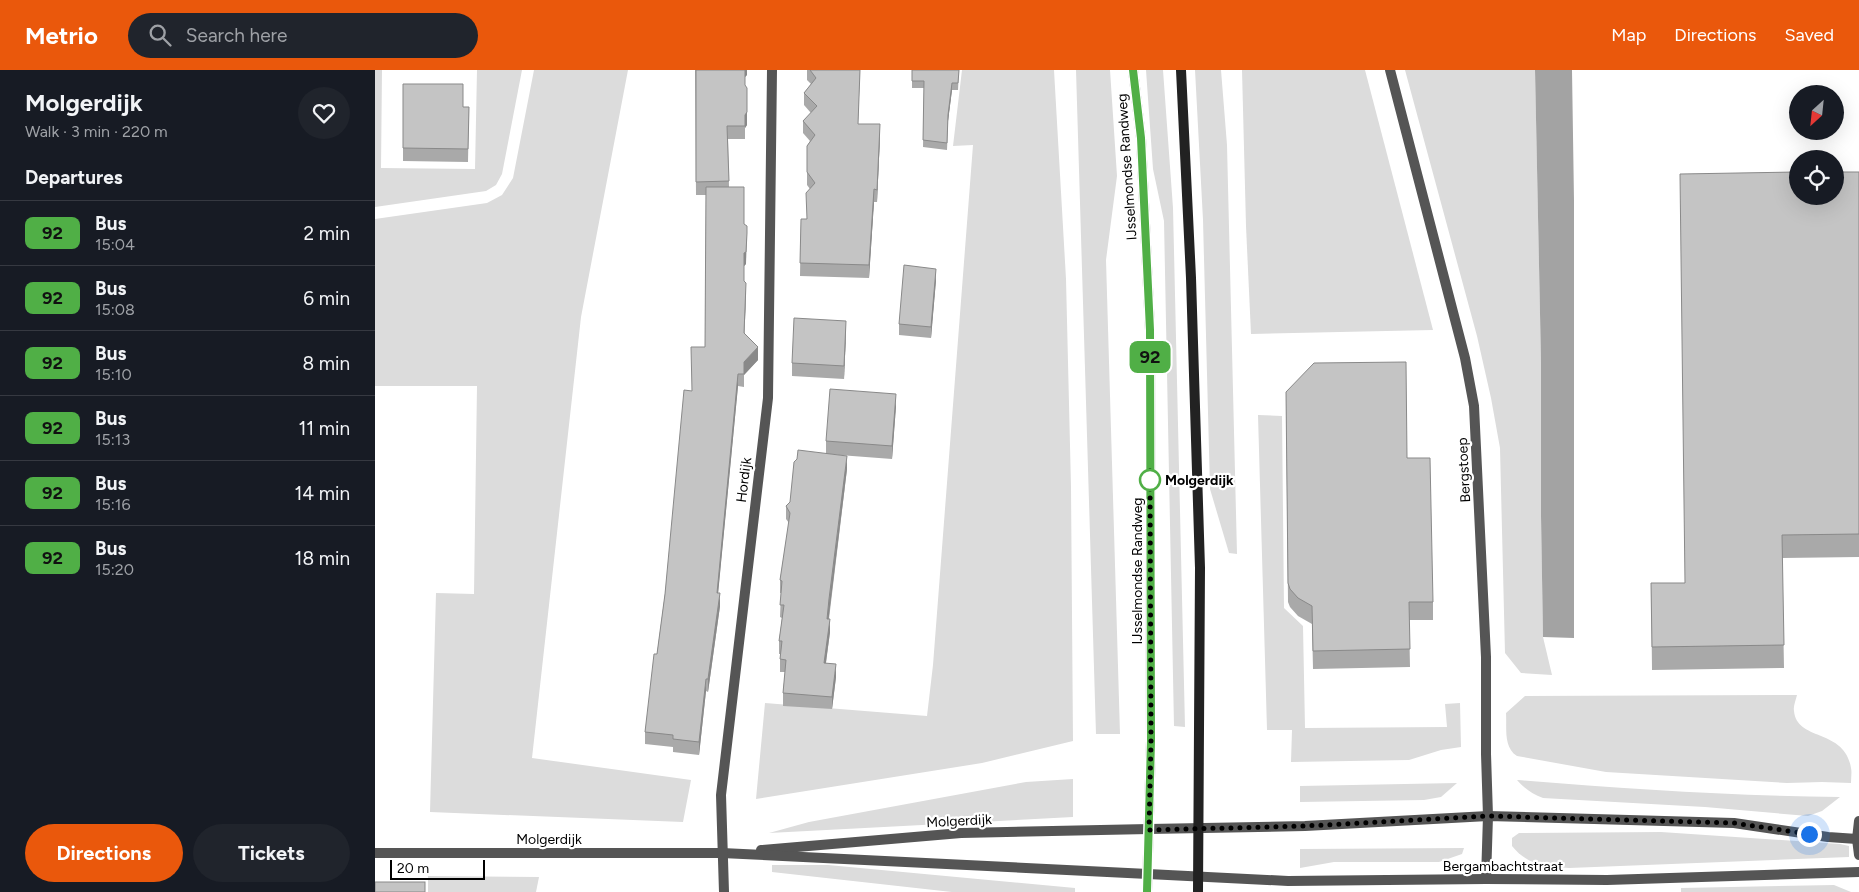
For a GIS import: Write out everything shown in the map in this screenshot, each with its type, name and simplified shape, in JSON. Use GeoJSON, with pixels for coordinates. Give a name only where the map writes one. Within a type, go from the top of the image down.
{"type":"FeatureCollection","features":[{"type":"Feature","properties":{"kind":"main road","name":"IJsselmondse Randweg"},"geometry":{"type":"LineString","coordinates":[[1133,70],[1141,138],[1150,330],[1151,741],[1147,892]]}},
{"type":"Feature","properties":{"kind":"main road"},"geometry":{"type":"LineString","coordinates":[[1181,70],[1191,278],[1200,568],[1198,892]]}},
{"type":"Feature","properties":{"kind":"street","name":"Hordijk"},"geometry":{"type":"LineString","coordinates":[[723,892],[721,795],[768,398],[773,70]]}},
{"type":"Feature","properties":{"kind":"street","name":"Bergstoep"},"geometry":{"type":"LineString","coordinates":[[1390,70],[1465,358],[1474,406],[1486,657],[1488,816],[1486,879]]}},
{"type":"Feature","properties":{"kind":"street"},"geometry":{"type":"LineString","coordinates":[[1199,828],[1305,826],[1488,816],[1734,823],[1828,837],[1858,839]]}},
{"type":"Feature","properties":{"kind":"street"},"geometry":{"type":"LineString","coordinates":[[1859,821],[1859,855]]}},
{"type":"Feature","properties":{"kind":"street","name":"Molgerdijk"},"geometry":{"type":"LineString","coordinates":[[722,853],[961,833],[1199,828]]}},
{"type":"Feature","properties":{"kind":"street","name":"Molgerdijk"},"geometry":{"type":"LineString","coordinates":[[375,853],[722,853],[1147,874]]}},
{"type":"Feature","properties":{"kind":"street","name":"Bergambachtstraat"},"geometry":{"type":"LineString","coordinates":[[1147,874],[1288,881],[1607,880],[1859,872]]}},
{"type":"Feature","properties":{"kind":"shaded area"},"geometry":{"type":"Polygon","coordinates":[[[375,70],[382,70],[381,168],[475,169],[477,70],[522,70],[502,174],[496,185],[486,191],[375,207],[375,70]]]}},
{"type":"Feature","properties":{"kind":"shaded area"},"geometry":{"type":"Polygon","coordinates":[[[534,70],[628,70],[581,317],[532,758],[691,780],[683,822],[430,812],[436,593],[474,594],[477,386],[375,386],[375,219],[487,203],[502,195],[513,178],[534,70]]]}},
{"type":"Feature","properties":{"kind":"shaded area"},"geometry":{"type":"Polygon","coordinates":[[[962,70],[1054,70],[1066,279],[1071,487],[1073,741],[982,763],[756,799],[765,703],[927,716],[933,665],[973,145],[953,146],[962,70]]]}},
{"type":"Feature","properties":{"kind":"shaded area"},"geometry":{"type":"Polygon","coordinates":[[[1076,70],[1110,70],[1117,176],[1106,260],[1120,734],[1096,734],[1076,70]]]}},
{"type":"Feature","properties":{"kind":"shaded area"},"geometry":{"type":"Polygon","coordinates":[[[1146,70],[1163,70],[1173,208],[1185,727],[1174,726],[1164,221],[1153,169],[1146,70]]]}},
{"type":"Feature","properties":{"kind":"shaded area"},"geometry":{"type":"Polygon","coordinates":[[[1195,70],[1221,70],[1227,145],[1237,554],[1229,553],[1210,489],[1203,220],[1195,70]]]}},
{"type":"Feature","properties":{"kind":"shaded area"},"geometry":{"type":"Polygon","coordinates":[[[1242,70],[1365,70],[1433,330],[1251,334],[1242,70]]]}},
{"type":"Feature","properties":{"kind":"shaded area"},"geometry":{"type":"Polygon","coordinates":[[[1405,70],[1535,70],[1541,362],[1543,637],[1552,675],[1521,673],[1505,653],[1500,448],[1477,336],[1405,70]]]}},
{"type":"Feature","properties":{"kind":"shaded area"},"geometry":{"type":"Polygon","coordinates":[[[1535,70],[1572,70],[1574,201],[1574,638],[1543,637],[1541,362],[1535,70]]]}},
{"type":"Feature","properties":{"kind":"shaded area"},"geometry":{"type":"Polygon","coordinates":[[[1258,415],[1282,416],[1284,608],[1303,626],[1305,728],[1447,727],[1445,704],[1460,703],[1461,747],[1441,750],[1409,760],[1291,762],[1292,730],[1267,730],[1258,415]]]}},
{"type":"Feature","properties":{"kind":"shaded area"},"geometry":{"type":"Polygon","coordinates":[[[1797,695],[1794,709],[1797,721],[1803,727],[1840,747],[1847,755],[1851,768],[1851,783],[1787,783],[1606,772],[1517,756],[1510,748],[1507,737],[1506,713],[1525,696],[1797,695]]]}},
{"type":"Feature","properties":{"kind":"shaded area"},"geometry":{"type":"Polygon","coordinates":[[[1073,779],[1073,817],[769,833],[809,822],[1026,782],[1073,779]]]}},
{"type":"Feature","properties":{"kind":"shaded area"},"geometry":{"type":"Polygon","coordinates":[[[1517,780],[1679,792],[1840,797],[1822,811],[1808,816],[1705,807],[1543,798],[1529,791],[1517,780]]]}},
{"type":"Feature","properties":{"kind":"shaded area"},"geometry":{"type":"Polygon","coordinates":[[[1457,783],[1441,797],[1424,800],[1300,802],[1300,786],[1457,783]]]}},
{"type":"Feature","properties":{"kind":"shaded area"},"geometry":{"type":"Polygon","coordinates":[[[1661,832],[1840,844],[1849,846],[1849,857],[1569,868],[1537,864],[1524,857],[1512,846],[1512,838],[1519,833],[1661,832]]]}},
{"type":"Feature","properties":{"kind":"shaded area"},"geometry":{"type":"Polygon","coordinates":[[[1464,848],[1462,854],[1439,862],[1334,862],[1300,868],[1300,849],[1464,848]]]}},
{"type":"Feature","properties":{"kind":"shaded area"},"geometry":{"type":"Polygon","coordinates":[[[772,865],[828,865],[1075,888],[1075,892],[952,892],[772,872],[772,865]]]}},
{"type":"Feature","properties":{"kind":"shaded area"},"geometry":{"type":"Polygon","coordinates":[[[428,876],[539,877],[536,892],[428,892],[428,876]]]}},
{"type":"Feature","properties":{"kind":"shaded area"},"geometry":{"type":"Polygon","coordinates":[[[1834,885],[1851,892],[1681,892],[1681,888],[1834,885]]]}},
{"type":"Feature","properties":{"kind":"building"},"geometry":{"type":"Polygon","coordinates":[[[696,70],[745,70],[747,112],[745,115],[745,126],[727,126],[729,181],[696,182],[696,70]]]}},
{"type":"Feature","properties":{"kind":"building"},"geometry":{"type":"Polygon","coordinates":[[[810,70],[860,70],[858,124],[880,124],[877,190],[874,189],[869,265],[800,263],[801,219],[807,219],[806,193],[815,183],[807,172],[807,146],[815,135],[803,121],[817,106],[804,93],[816,78],[810,70]]]}},
{"type":"Feature","properties":{"kind":"building"},"geometry":{"type":"Polygon","coordinates":[[[912,70],[959,70],[958,83],[952,83],[947,143],[923,140],[924,81],[912,81],[912,70]]]}},
{"type":"Feature","properties":{"kind":"building"},"geometry":{"type":"Polygon","coordinates":[[[403,84],[463,84],[463,107],[469,107],[468,149],[403,148],[403,84]]]}},
{"type":"Feature","properties":{"kind":"building"},"geometry":{"type":"Polygon","coordinates":[[[1789,172],[1789,205],[1844,205],[1844,172],[1859,172],[1859,534],[1782,535],[1784,645],[1652,647],[1651,583],[1685,583],[1680,174],[1789,172]]]}},
{"type":"Feature","properties":{"kind":"building"},"geometry":{"type":"Polygon","coordinates":[[[706,187],[744,187],[744,224],[747,226],[747,233],[746,252],[744,253],[744,281],[746,283],[744,333],[758,347],[744,362],[744,374],[738,374],[717,593],[720,593],[708,679],[706,679],[699,742],[673,739],[673,735],[645,732],[654,654],[657,654],[665,594],[684,390],[692,391],[691,347],[705,347],[706,187]]]}},
{"type":"Feature","properties":{"kind":"building"},"geometry":{"type":"Polygon","coordinates":[[[904,265],[936,269],[931,327],[899,324],[904,265]]]}},
{"type":"Feature","properties":{"kind":"building"},"geometry":{"type":"Polygon","coordinates":[[[794,318],[846,321],[844,366],[792,363],[794,318]]]}},
{"type":"Feature","properties":{"kind":"building"},"geometry":{"type":"Polygon","coordinates":[[[1406,362],[1407,458],[1430,458],[1433,602],[1409,602],[1410,649],[1313,651],[1312,606],[1298,598],[1290,589],[1288,583],[1286,392],[1314,363],[1406,362]]]}},
{"type":"Feature","properties":{"kind":"building"},"geometry":{"type":"Polygon","coordinates":[[[830,389],[896,394],[892,446],[826,441],[830,389]]]}},
{"type":"Feature","properties":{"kind":"building"},"geometry":{"type":"Polygon","coordinates":[[[798,450],[847,456],[829,599],[827,619],[830,619],[824,663],[836,664],[832,697],[783,693],[786,660],[780,659],[782,641],[779,641],[784,605],[780,605],[782,581],[780,580],[790,513],[786,506],[790,502],[794,462],[797,459],[798,450]]]}},
{"type":"Feature","properties":{"kind":"building"},"geometry":{"type":"Polygon","coordinates":[[[375,882],[425,882],[425,892],[375,892],[375,882]]]}},
{"type":"Feature","properties":{"kind":"bus line","name":"92"},"geometry":{"type":"LineString","coordinates":[[1133,70],[1141,138],[1150,330],[1151,741],[1147,892]]}},
{"type":"Feature","properties":{"kind":"place","name":"Molgerdijk"},"geometry":{"type":"Point","coordinates":[1150,480]}},
{"type":"Feature","properties":{"kind":"route"},"geometry":{"type":"LineString","coordinates":[[1150,480],[1150,471],[1151,741],[1149,830],[1305,826],[1488,816],[1734,823],[1809,834]]}}]}
